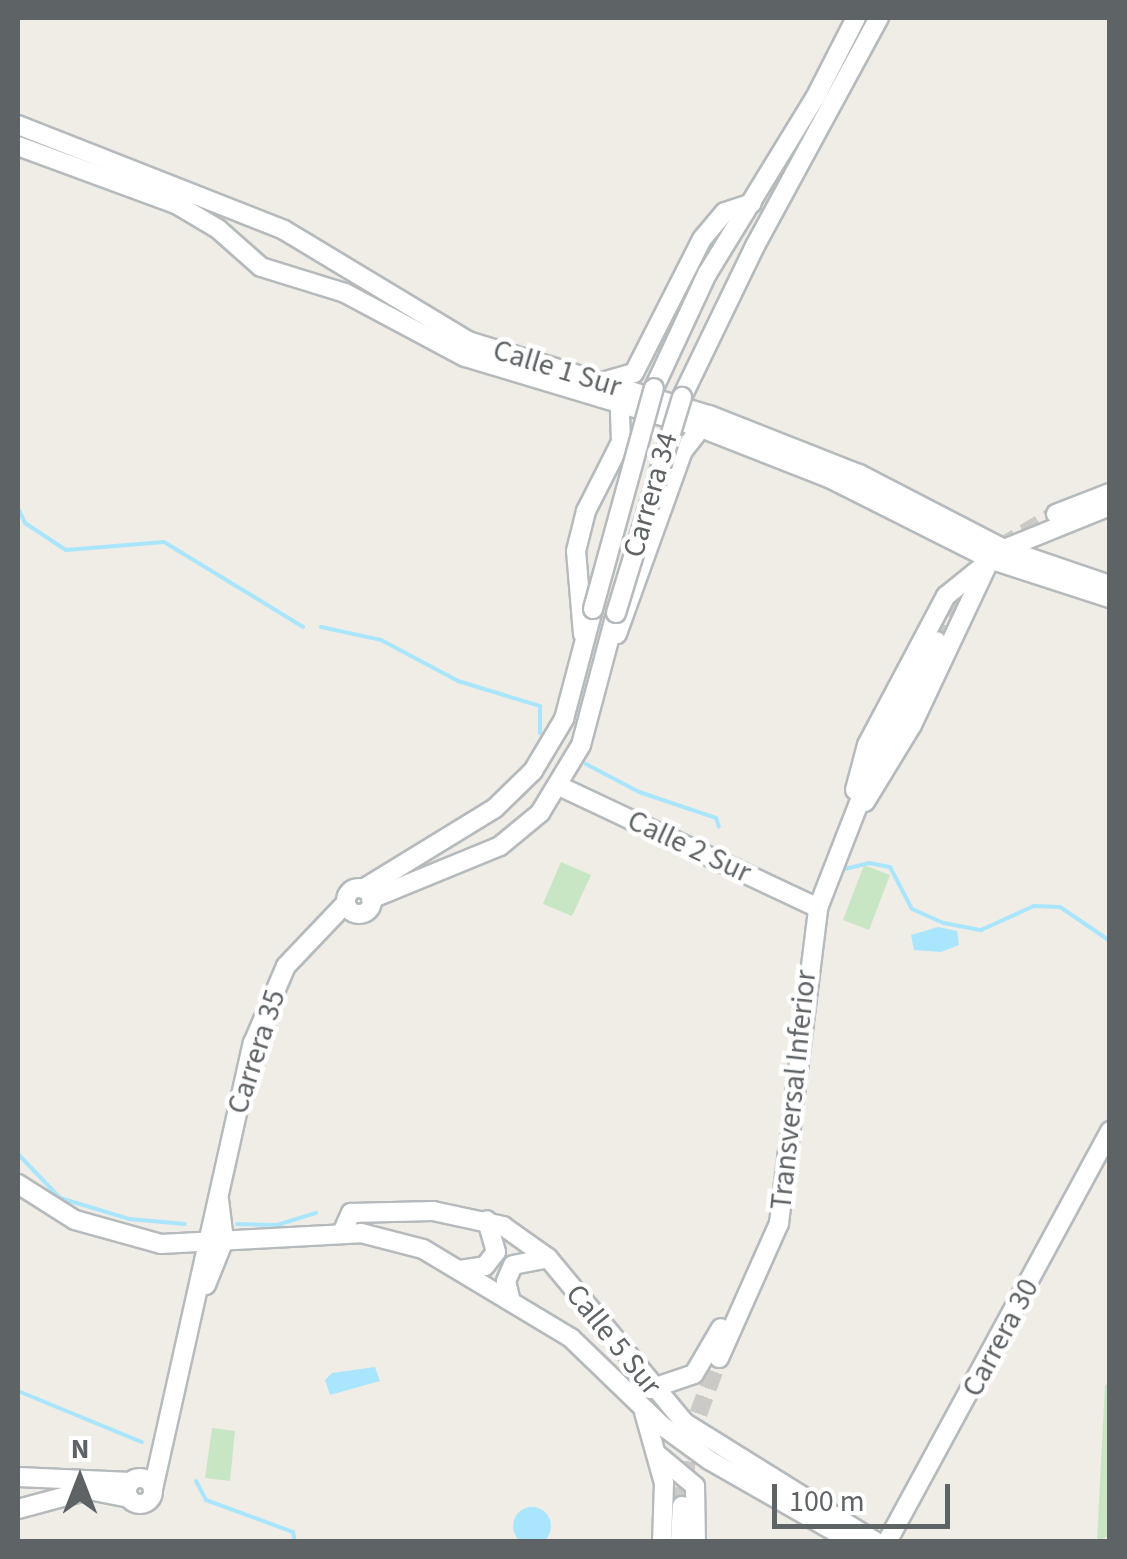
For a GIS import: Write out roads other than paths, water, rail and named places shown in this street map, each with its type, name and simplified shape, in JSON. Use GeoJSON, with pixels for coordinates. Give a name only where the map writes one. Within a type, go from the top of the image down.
{"type":"FeatureCollection","features":[{"type":"Feature","properties":{"kind":"street","name":"Carrera 34"},"geometry":{"type":"LineString","coordinates":[[367,894],[478,820],[520,785],[564,719],[654,388],[732,233],[856,18]]}},
{"type":"Feature","properties":{"kind":"street","name":"Carrera 34"},"geometry":{"type":"LineString","coordinates":[[367,894],[500,846],[540,813],[559,786],[580,746],[677,411],[755,246],[879,18]]}},
{"type":"Feature","properties":{"kind":"street","name":"Calle 1 Sur"},"geometry":{"type":"LineString","coordinates":[[18,126],[284,230],[468,340],[818,456],[998,555],[1110,584]]}},
{"type":"Feature","properties":{"kind":"street","name":"Calle 1 Sur"},"geometry":{"type":"LineString","coordinates":[[18,146],[194,214],[261,267],[344,293],[494,368],[701,428],[831,479],[998,555],[1110,598]]}},
{"type":"Feature","properties":{"kind":"street"},"geometry":{"type":"LineString","coordinates":[[601,382],[634,373],[702,239],[725,212],[752,203]]}},
{"type":"Feature","properties":{"kind":"street"},"geometry":{"type":"LineString","coordinates":[[261,267],[288,258],[284,230]]}},
{"type":"Feature","properties":{"kind":"street"},"geometry":{"type":"LineString","coordinates":[[584,644],[576,551],[586,511],[620,445],[620,404]]}},
{"type":"Feature","properties":{"kind":"street"},"geometry":{"type":"LineString","coordinates":[[606,652],[630,612],[683,450],[701,428]]}},
{"type":"Feature","properties":{"kind":"street"},"geometry":{"type":"LineString","coordinates":[[620,445],[662,433],[683,450]]}},
{"type":"Feature","properties":{"kind":"street"},"geometry":{"type":"LineString","coordinates":[[1056,514],[1110,493]]}},
{"type":"Feature","properties":{"kind":"street"},"geometry":{"type":"LineString","coordinates":[[853,816],[858,772],[878,723],[946,596],[998,555],[1110,506]]}},
{"type":"Feature","properties":{"kind":"street","name":"Transversal Inferior"},"geometry":{"type":"LineString","coordinates":[[853,816],[888,771],[998,555]]}},
{"type":"Feature","properties":{"kind":"street","name":"Transversal Inferior"},"geometry":{"type":"LineString","coordinates":[[719,1358],[772,1248],[786,1192],[818,908],[853,816],[938,641]]}},
{"type":"Feature","properties":{"kind":"street","name":"Calle 2 Sur"},"geometry":{"type":"LineString","coordinates":[[559,786],[818,908]]}},
{"type":"Feature","properties":{"kind":"street","name":"Carrera 35"},"geometry":{"type":"LineString","coordinates":[[138,1487],[167,1446],[214,1240],[237,1104],[264,1012],[286,966],[348,906],[363,912],[367,894]]}},
{"type":"Feature","properties":{"kind":"street","name":"Carrera 30"},"geometry":{"type":"LineString","coordinates":[[887,1542],[1110,1131]]}},
{"type":"Feature","properties":{"kind":"street","name":"Calle 5 Sur"},"geometry":{"type":"LineString","coordinates":[[18,1184],[57,1212],[132,1239],[161,1244],[314,1240],[342,1233],[406,1242],[510,1298],[717,1446],[876,1542]]}},
{"type":"Feature","properties":{"kind":"street"},"geometry":{"type":"LineString","coordinates":[[662,1542],[658,1456],[646,1398],[680,1384],[699,1368],[786,1192]]}},
{"type":"Feature","properties":{"kind":"street","name":"Calle 5 Sur"},"geometry":{"type":"LineString","coordinates":[[342,1233],[351,1214],[433,1212],[487,1220],[548,1258],[646,1398],[709,1460],[854,1542]]}},
{"type":"Feature","properties":{"kind":"street"},"geometry":{"type":"LineString","coordinates":[[460,1270],[477,1270],[492,1260],[498,1243],[487,1220]]}},
{"type":"Feature","properties":{"kind":"street"},"geometry":{"type":"LineString","coordinates":[[510,1298],[506,1281],[513,1265],[528,1257],[548,1258]]}},
{"type":"Feature","properties":{"kind":"street"},"geometry":{"type":"LineString","coordinates":[[658,1456],[695,1486],[696,1542]]}},
{"type":"Feature","properties":{"kind":"street"},"geometry":{"type":"LineString","coordinates":[[18,1477],[138,1487]]}},
{"type":"Feature","properties":{"kind":"street"},"geometry":{"type":"LineString","coordinates":[[18,1508],[88,1490],[138,1487]]}},
{"type":"Feature","properties":{"kind":"street"},"geometry":{"type":"LineString","coordinates":[[680,1542],[682,1506]]}},
{"type":"Feature","properties":{"kind":"water"},"geometry":{"type":"Polygon","coordinates":[[[938,927],[957,931],[959,945],[941,952],[914,950],[911,935],[938,927]]]}},
{"type":"Feature","properties":{"kind":"water"},"geometry":{"type":"Polygon","coordinates":[[[375,1367],[380,1381],[330,1395],[325,1380],[332,1373],[375,1367]]]}},
{"type":"Feature","properties":{"kind":"water"},"geometry":{"type":"Polygon","coordinates":[[[532,1507],[545,1513],[551,1526],[545,1539],[532,1545],[519,1539],[513,1526],[519,1513],[532,1507]]]}},
{"type":"Feature","properties":{"kind":"waterway"},"geometry":{"type":"LineString","coordinates":[[18,508],[25,523],[66,550],[164,542],[303,627]]}},
{"type":"Feature","properties":{"kind":"waterway"},"geometry":{"type":"LineString","coordinates":[[321,627],[381,640],[458,681],[540,706],[540,733]]}},
{"type":"Feature","properties":{"kind":"waterway"},"geometry":{"type":"LineString","coordinates":[[586,764],[639,792],[716,818],[719,827]]}},
{"type":"Feature","properties":{"kind":"waterway"},"geometry":{"type":"LineString","coordinates":[[837,871],[869,863],[890,867],[912,909],[944,923],[981,930],[1034,906],[1060,907],[1110,941]]}},
{"type":"Feature","properties":{"kind":"waterway"},"geometry":{"type":"LineString","coordinates":[[18,1154],[60,1198],[129,1219],[185,1224]]}},
{"type":"Feature","properties":{"kind":"waterway"},"geometry":{"type":"LineString","coordinates":[[237,1224],[277,1225],[316,1213]]}},
{"type":"Feature","properties":{"kind":"waterway"},"geometry":{"type":"LineString","coordinates":[[18,1391],[142,1442]]}},
{"type":"Feature","properties":{"kind":"waterway"},"geometry":{"type":"LineString","coordinates":[[196,1481],[206,1500],[293,1532],[295,1542]]}},
{"type":"Feature","properties":{"kind":"tunnel"},"geometry":{"type":"LineString","coordinates":[[1001,547],[1056,514]]}},
{"type":"Feature","properties":{"kind":"tunnel"},"geometry":{"type":"LineString","coordinates":[[937,641],[972,583]]}},
{"type":"Feature","properties":{"kind":"tunnel"},"geometry":{"type":"LineString","coordinates":[[682,1506],[689,1439],[719,1358]]}}]}
